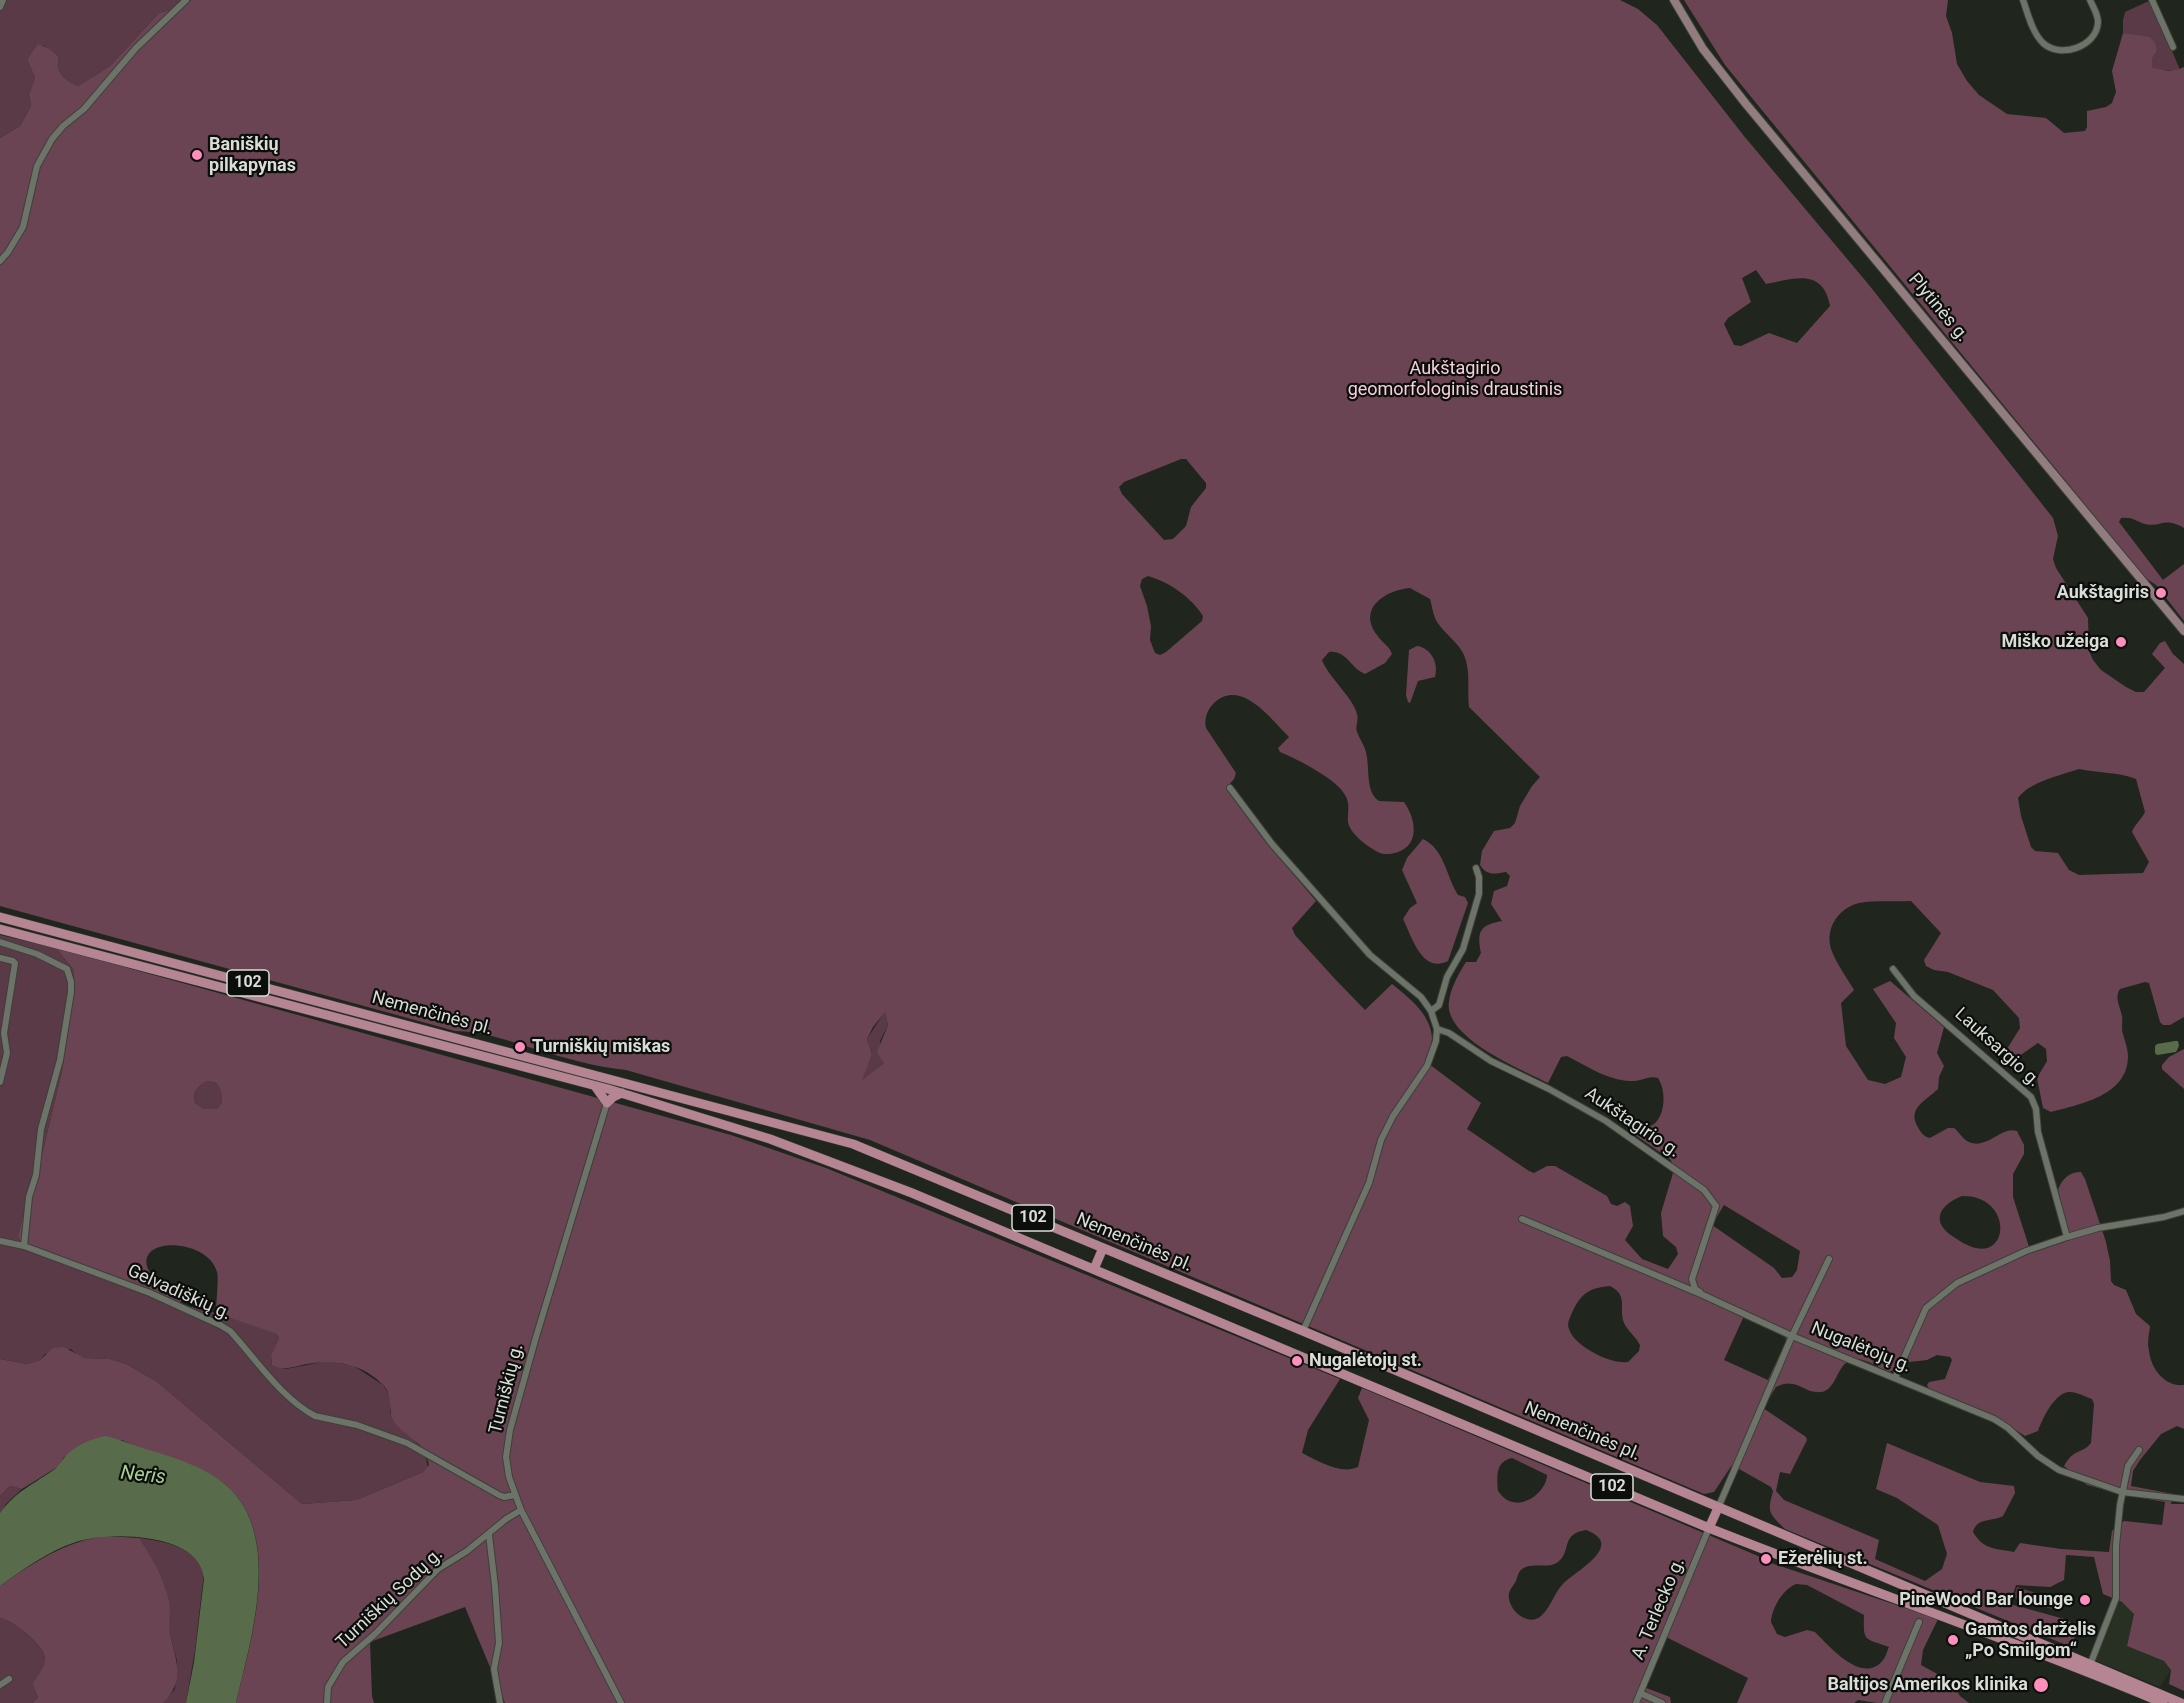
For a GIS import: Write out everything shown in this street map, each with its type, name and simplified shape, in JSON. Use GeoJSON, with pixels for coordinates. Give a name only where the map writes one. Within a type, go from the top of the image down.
{"type":"FeatureCollection","features":[{"type":"Feature","properties":{"kind":"main road","name":"Plytinės g."},"geometry":{"type":"LineString","coordinates":[[1674,0],[1703,49],[1746,104],[2184,631]]}},
{"type":"Feature","properties":{"kind":"main road","name":"Nemenčinės pl."},"geometry":{"type":"LineString","coordinates":[[0,917],[853,1144],[1303,1331],[2090,1665],[2161,1701]]}},
{"type":"Feature","properties":{"kind":"main road","name":"Nemenčinės pl."},"geometry":{"type":"LineString","coordinates":[[0,929],[595,1085],[824,1158],[1709,1528],[1807,1567],[2058,1659],[2161,1701],[2181,1703]]}},
{"type":"Feature","properties":{"kind":"main road"},"geometry":{"type":"LineString","coordinates":[[484,1056],[487,1046]]}},
{"type":"Feature","properties":{"kind":"main road"},"geometry":{"type":"LineString","coordinates":[[595,1085],[607,1103],[622,1093]]}},
{"type":"Feature","properties":{"kind":"main road"},"geometry":{"type":"LineString","coordinates":[[688,1113],[692,1100]]}},
{"type":"Feature","properties":{"kind":"main road"},"geometry":{"type":"LineString","coordinates":[[1094,1269],[1103,1248]]}},
{"type":"Feature","properties":{"kind":"main road"},"geometry":{"type":"LineString","coordinates":[[1709,1528],[1718,1508]]}},
{"type":"Feature","properties":{"kind":"street"},"geometry":{"type":"LineString","coordinates":[[0,7],[3,0]]}},
{"type":"Feature","properties":{"kind":"street"},"geometry":{"type":"LineString","coordinates":[[0,261],[23,228],[37,166],[52,139],[63,126],[84,109],[136,48],[185,0]]}},
{"type":"Feature","properties":{"kind":"street"},"geometry":{"type":"LineString","coordinates":[[2023,0],[2037,36],[2047,46],[2060,51],[2068,51],[2085,43],[2095,31],[2098,20],[2090,0]]}},
{"type":"Feature","properties":{"kind":"street"},"geometry":{"type":"LineString","coordinates":[[2152,0],[2173,47]]}},
{"type":"Feature","properties":{"kind":"street"},"geometry":{"type":"LineString","coordinates":[[1230,788],[1272,844],[1370,955],[1410,987],[1431,1011],[1437,1029],[1436,1041],[1427,1066],[1393,1116],[1381,1140],[1369,1183],[1303,1331]]}},
{"type":"Feature","properties":{"kind":"street"},"geometry":{"type":"LineString","coordinates":[[1431,1011],[1439,1005],[1447,977],[1463,949],[1479,894],[1479,877],[1476,868]]}},
{"type":"Feature","properties":{"kind":"street"},"geometry":{"type":"LineString","coordinates":[[0,942],[37,954],[67,969],[71,982],[60,1060],[41,1129],[36,1175],[28,1197],[24,1246]]}},
{"type":"Feature","properties":{"kind":"street"},"geometry":{"type":"LineString","coordinates":[[0,958],[15,963],[4,1033],[7,1053],[0,1082]]}},
{"type":"Feature","properties":{"kind":"street","name":"Lauksargio g."},"geometry":{"type":"LineString","coordinates":[[1893,969],[1914,996],[2031,1097],[2036,1108],[2038,1132],[2067,1237]]}},
{"type":"Feature","properties":{"kind":"street","name":"Aukštagirio g."},"geometry":{"type":"LineString","coordinates":[[1437,1029],[1449,1033],[1491,1061],[1550,1089],[1606,1120],[1704,1190],[1716,1206],[1692,1279],[1695,1289],[1703,1295]]}},
{"type":"Feature","properties":{"kind":"street","name":"Turniškių g."},"geometry":{"type":"LineString","coordinates":[[607,1103],[536,1337],[510,1430],[506,1457],[509,1477],[521,1510],[621,1703]]}},
{"type":"Feature","properties":{"kind":"street"},"geometry":{"type":"LineString","coordinates":[[1895,1378],[1926,1308],[1956,1283],[2026,1251],[2067,1237],[2098,1228],[2164,1217],[2184,1210]]}},
{"type":"Feature","properties":{"kind":"street","name":"Nugalėtojų g."},"geometry":{"type":"LineString","coordinates":[[1522,1220],[2002,1423],[2051,1466],[2090,1483],[2122,1492],[2184,1499]]}},
{"type":"Feature","properties":{"kind":"street","name":"Gelvadiškių g."},"geometry":{"type":"LineString","coordinates":[[0,1240],[24,1246],[150,1293],[220,1325],[230,1331],[284,1390],[315,1416],[357,1425],[407,1443],[499,1496],[515,1495]]}},
{"type":"Feature","properties":{"kind":"street"},"geometry":{"type":"LineString","coordinates":[[1718,1508],[1792,1336],[1828,1259]]}},
{"type":"Feature","properties":{"kind":"street"},"geometry":{"type":"LineString","coordinates":[[2090,1665],[2116,1598],[2116,1546],[2122,1492],[2128,1466],[2139,1450]]}},
{"type":"Feature","properties":{"kind":"street","name":"Turniškių Sodų g."},"geometry":{"type":"LineString","coordinates":[[327,1703],[328,1687],[343,1662],[375,1634],[438,1569],[489,1535],[506,1519],[521,1510]]}},
{"type":"Feature","properties":{"kind":"street","name":"A. Terlecko g."},"geometry":{"type":"LineString","coordinates":[[1636,1703],[1709,1528]]}},
{"type":"Feature","properties":{"kind":"street"},"geometry":{"type":"LineString","coordinates":[[489,1535],[499,1643],[494,1669],[500,1703]]}},
{"type":"Feature","properties":{"kind":"street"},"geometry":{"type":"LineString","coordinates":[[1912,1605],[1918,1614],[1919,1622]]}},
{"type":"Feature","properties":{"kind":"street"},"geometry":{"type":"LineString","coordinates":[[1885,1703],[1919,1622],[1935,1614]]}},
{"type":"Feature","properties":{"kind":"street"},"geometry":{"type":"LineString","coordinates":[[0,1686],[9,1679]]}},
{"type":"Feature","properties":{"kind":"street"},"geometry":{"type":"LineString","coordinates":[[1640,1693],[1662,1703]]}},
{"type":"Feature","properties":{"kind":"shaded area"},"geometry":{"type":"Polygon","coordinates":[[[0,0],[191,0],[185,6],[159,13],[110,66],[78,86],[62,75],[58,68],[59,58],[43,45],[27,60],[35,77],[29,95],[31,106],[20,126],[0,138],[0,0]]]}},
{"type":"Feature","properties":{"kind":"shaded area"},"geometry":{"type":"Polygon","coordinates":[[[2151,0],[2180,70],[2157,70],[2152,67],[2152,59],[2157,51],[2136,36],[2123,33],[2125,12],[2151,0]]]}},
{"type":"Feature","properties":{"kind":"shaded area"},"geometry":{"type":"Polygon","coordinates":[[[0,935],[56,948],[73,969],[75,988],[62,1071],[36,1180],[25,1207],[18,1235],[147,1288],[179,1304],[216,1313],[277,1333],[279,1338],[271,1357],[272,1365],[286,1369],[327,1361],[354,1366],[383,1385],[390,1396],[390,1413],[425,1452],[428,1468],[423,1472],[356,1500],[302,1504],[156,1381],[126,1364],[110,1359],[84,1358],[71,1349],[45,1354],[40,1360],[27,1364],[0,1359],[0,935]]]}},
{"type":"Feature","properties":{"kind":"shaded area"},"geometry":{"type":"Polygon","coordinates":[[[885,1011],[888,1025],[880,1041],[884,1063],[861,1081],[872,1055],[867,1039],[885,1011]]]}},
{"type":"Feature","properties":{"kind":"shaded area"},"geometry":{"type":"Polygon","coordinates":[[[207,1081],[216,1083],[221,1091],[222,1102],[217,1109],[204,1109],[195,1103],[196,1090],[207,1081]]]}},
{"type":"Feature","properties":{"kind":"shaded area"},"geometry":{"type":"Polygon","coordinates":[[[10,1486],[22,1489],[0,1513],[0,1496],[10,1486]]]}},
{"type":"Feature","properties":{"kind":"shaded area"},"geometry":{"type":"Polygon","coordinates":[[[139,1538],[177,1546],[200,1564],[204,1573],[186,1703],[163,1703],[175,1689],[177,1661],[169,1631],[169,1603],[165,1586],[139,1538]]]}},
{"type":"Feature","properties":{"kind":"shaded area"},"geometry":{"type":"Polygon","coordinates":[[[2017,1587],[2055,1599],[2052,1609],[2014,1598],[2017,1587]]]}},
{"type":"Feature","properties":{"kind":"shaded area"},"geometry":{"type":"Polygon","coordinates":[[[2112,1599],[2122,1602],[2134,1614],[2127,1646],[2164,1661],[2171,1670],[2160,1687],[2098,1662],[2090,1655],[2112,1599]]]}},
{"type":"Feature","properties":{"kind":"shaded area"},"geometry":{"type":"Polygon","coordinates":[[[0,1618],[12,1623],[27,1634],[44,1653],[44,1665],[32,1684],[38,1697],[32,1703],[0,1703],[0,1618]]]}},
{"type":"Feature","properties":{"kind":"green space","name":"Aukštagirio geomorfologinis draustinis"},"geometry":{"type":"Polygon","coordinates":[[[191,0],[1620,0],[1638,9],[1657,25],[1744,136],[1869,285],[2053,518],[2058,536],[2053,559],[2056,568],[2088,618],[2089,651],[2101,670],[2126,687],[2136,692],[2144,692],[2165,668],[2152,654],[2160,643],[2165,641],[2173,654],[2184,664],[2184,1017],[2170,1025],[2163,1025],[2160,1022],[2149,983],[2120,989],[2117,999],[2128,1057],[2126,1070],[2120,1081],[2111,1089],[2075,1106],[2051,1112],[2043,1108],[2037,1078],[2047,1061],[2046,1049],[2038,1043],[2012,1061],[2004,1054],[2020,1028],[2019,1018],[1993,990],[1926,966],[1924,960],[1941,933],[1911,901],[1859,903],[1845,909],[1832,926],[1830,941],[1836,960],[1854,990],[1841,1003],[1846,1046],[1868,1080],[1885,1084],[1901,1077],[1906,1057],[1894,1038],[1896,1023],[1873,989],[1890,981],[1944,1027],[1937,1053],[1944,1066],[1939,1077],[1938,1089],[1918,1106],[1916,1111],[1916,1122],[1921,1132],[1930,1138],[1948,1128],[1954,1128],[1965,1140],[1974,1144],[2011,1130],[2017,1131],[2024,1145],[2024,1154],[2013,1174],[2013,1197],[2031,1253],[2070,1240],[2058,1190],[2066,1177],[2081,1172],[2106,1242],[2111,1281],[2114,1285],[2126,1290],[2136,1314],[2150,1326],[2148,1348],[2156,1370],[2165,1380],[2184,1385],[2184,1429],[2177,1426],[2161,1434],[2133,1471],[2131,1486],[2173,1494],[2171,1504],[2184,1504],[2184,1691],[2169,1684],[2171,1670],[2164,1661],[2127,1646],[2134,1614],[2122,1602],[2103,1594],[2094,1557],[2066,1555],[2064,1580],[2050,1587],[2016,1585],[2010,1604],[2068,1620],[2077,1630],[2071,1647],[1785,1529],[1771,1512],[1773,1491],[1771,1487],[1732,1465],[1714,1492],[1704,1494],[870,1140],[626,1070],[580,1062],[486,1035],[455,1031],[0,906],[0,138],[20,126],[31,106],[29,95],[35,77],[27,60],[38,44],[59,58],[58,68],[62,75],[78,86],[110,66],[159,13],[185,6],[191,0]],[[1756,270],[1742,278],[1751,302],[1728,318],[1724,324],[1734,345],[1741,346],[1769,333],[1797,343],[1830,306],[1821,285],[1814,281],[1796,278],[1766,284],[1756,270]],[[1181,459],[1124,482],[1119,487],[1122,494],[1164,540],[1173,539],[1186,526],[1191,507],[1206,488],[1206,483],[1186,459],[1181,459]],[[1148,576],[1142,579],[1140,586],[1151,626],[1150,640],[1155,653],[1160,655],[1202,621],[1203,616],[1186,597],[1164,582],[1148,576]],[[1410,588],[1392,592],[1377,602],[1370,617],[1377,635],[1392,654],[1385,663],[1365,674],[1345,657],[1335,652],[1329,652],[1322,660],[1355,708],[1356,728],[1367,755],[1371,791],[1374,797],[1379,801],[1404,802],[1408,808],[1414,830],[1410,843],[1398,852],[1384,854],[1361,840],[1349,827],[1348,802],[1341,789],[1316,770],[1280,752],[1278,748],[1289,737],[1264,711],[1245,698],[1234,695],[1224,697],[1214,703],[1205,721],[1206,728],[1236,773],[1227,787],[1228,791],[1261,836],[1316,901],[1292,928],[1295,935],[1365,1010],[1392,984],[1411,1000],[1428,1021],[1432,1038],[1425,1061],[1481,1103],[1467,1129],[1529,1171],[1534,1173],[1547,1166],[1555,1166],[1607,1196],[1611,1204],[1617,1206],[1625,1202],[1630,1206],[1633,1226],[1625,1240],[1642,1259],[1668,1269],[1678,1254],[1676,1247],[1663,1236],[1661,1213],[1673,1173],[1671,1160],[1631,1132],[1635,1127],[1654,1124],[1661,1114],[1664,1102],[1658,1078],[1651,1077],[1634,1081],[1613,1078],[1567,1056],[1561,1057],[1548,1083],[1486,1051],[1458,1027],[1450,1015],[1449,1001],[1456,980],[1466,962],[1476,962],[1481,953],[1479,940],[1481,931],[1488,925],[1502,921],[1491,904],[1494,891],[1507,886],[1510,876],[1506,872],[1485,871],[1480,865],[1482,851],[1494,831],[1510,828],[1515,823],[1520,806],[1540,777],[1469,707],[1468,674],[1464,655],[1437,622],[1430,599],[1410,588]],[[2079,769],[2030,787],[2018,798],[2031,847],[2035,851],[2058,853],[2069,870],[2079,875],[2143,873],[2149,862],[2132,832],[2145,812],[2136,779],[2079,769]],[[885,1012],[867,1039],[872,1055],[862,1080],[884,1063],[877,1052],[888,1025],[885,1012]],[[1962,1196],[1944,1208],[1940,1216],[1942,1226],[1948,1233],[1977,1248],[1989,1247],[1997,1241],[2000,1230],[1999,1218],[1992,1207],[1980,1199],[1962,1196]],[[1724,1205],[1712,1225],[1774,1268],[1782,1278],[1792,1277],[1797,1270],[1800,1251],[1724,1205]],[[1610,1286],[1590,1291],[1578,1302],[1570,1318],[1568,1327],[1572,1335],[1585,1348],[1594,1353],[1612,1360],[1628,1362],[1639,1351],[1640,1345],[1625,1325],[1620,1294],[1610,1286]],[[1744,1316],[1724,1360],[1768,1380],[1786,1341],[1785,1336],[1744,1316]],[[1937,1355],[1927,1360],[1909,1362],[1889,1372],[1866,1361],[1851,1360],[1841,1368],[1827,1390],[1815,1392],[1795,1384],[1783,1384],[1776,1387],[1763,1408],[1806,1437],[1807,1440],[1790,1474],[1780,1472],[1776,1491],[1784,1500],[1879,1540],[1875,1559],[1925,1581],[1942,1569],[1947,1554],[1938,1525],[1897,1498],[1876,1489],[1887,1443],[1980,1482],[2014,1486],[2015,1493],[2003,1516],[1981,1522],[1973,1532],[1981,1542],[1990,1547],[2014,1552],[2020,1543],[2061,1549],[2109,1552],[2112,1531],[2124,1521],[2162,1525],[2165,1502],[2087,1485],[2064,1466],[2071,1456],[2091,1443],[2094,1404],[2092,1399],[2074,1392],[2063,1394],[2049,1408],[2038,1431],[2025,1436],[1992,1415],[1929,1389],[1927,1385],[1929,1382],[1945,1379],[1952,1360],[1950,1357],[1937,1355]]]}},
{"type":"Feature","properties":{"kind":"green space"},"geometry":{"type":"Polygon","coordinates":[[[1684,0],[1948,0],[1946,16],[1952,33],[1957,64],[1979,95],[2007,114],[2046,118],[2064,133],[2085,131],[2087,111],[2106,107],[2112,103],[2116,92],[2112,71],[2123,33],[2150,37],[2157,51],[2152,59],[2152,67],[2176,70],[2184,67],[2184,528],[2172,523],[2150,525],[2129,518],[2121,518],[2119,522],[2163,580],[2184,564],[2184,621],[2156,585],[2144,577],[1725,65],[1684,0]]]}},
{"type":"Feature","properties":{"kind":"green space"},"geometry":{"type":"Polygon","coordinates":[[[1417,646],[1422,647],[1433,657],[1436,672],[1435,677],[1418,681],[1410,703],[1406,695],[1409,650],[1417,646]]]}},
{"type":"Feature","properties":{"kind":"green space"},"geometry":{"type":"Polygon","coordinates":[[[1423,839],[1441,857],[1458,895],[1465,897],[1468,903],[1448,961],[1439,964],[1431,962],[1419,952],[1403,919],[1410,908],[1417,903],[1402,870],[1407,858],[1423,839]]]}},
{"type":"Feature","properties":{"kind":"green space"},"geometry":{"type":"Polygon","coordinates":[[[56,948],[731,1135],[826,1168],[1340,1379],[1308,1430],[1302,1453],[1322,1463],[1344,1469],[1358,1467],[1369,1420],[1358,1398],[1362,1388],[1758,1556],[1765,1561],[1938,1619],[1923,1650],[1921,1665],[1952,1682],[1960,1696],[1969,1703],[1877,1703],[1858,1700],[1854,1703],[1737,1703],[1748,1678],[1662,1635],[1641,1686],[1670,1697],[1671,1703],[505,1703],[465,1607],[370,1642],[374,1703],[236,1703],[256,1615],[259,1582],[258,1551],[251,1522],[238,1497],[215,1477],[204,1471],[122,1440],[64,1457],[59,1466],[22,1489],[10,1486],[0,1496],[0,1359],[27,1364],[40,1360],[53,1348],[64,1347],[84,1358],[110,1359],[126,1364],[156,1381],[302,1504],[356,1500],[423,1472],[429,1465],[422,1448],[392,1418],[387,1390],[367,1372],[348,1365],[327,1362],[285,1368],[276,1367],[272,1365],[271,1356],[279,1338],[277,1334],[216,1313],[217,1272],[211,1261],[201,1253],[188,1247],[162,1246],[152,1251],[147,1258],[150,1272],[183,1298],[179,1304],[147,1288],[21,1242],[18,1235],[25,1207],[36,1180],[62,1071],[75,988],[73,969],[56,948]],[[207,1081],[195,1093],[195,1103],[204,1109],[217,1109],[222,1102],[221,1091],[216,1083],[207,1081]],[[1512,1458],[1506,1460],[1498,1470],[1498,1491],[1504,1498],[1519,1503],[1536,1495],[1544,1486],[1547,1475],[1512,1458]],[[1586,1530],[1578,1532],[1569,1539],[1565,1553],[1558,1562],[1530,1566],[1520,1571],[1509,1593],[1509,1599],[1515,1611],[1520,1615],[1531,1620],[1542,1615],[1563,1584],[1586,1566],[1600,1551],[1601,1543],[1597,1536],[1586,1530]],[[1796,1584],[1782,1595],[1773,1611],[1771,1622],[1777,1634],[1785,1637],[1807,1630],[1815,1632],[1837,1654],[1856,1666],[1866,1669],[1875,1667],[1884,1659],[1889,1647],[1867,1638],[1864,1631],[1864,1615],[1807,1585],[1796,1584]]]}},
{"type":"Feature","properties":{"kind":"green space"},"geometry":{"type":"Polygon","coordinates":[[[2184,1049],[2184,1089],[2162,1069],[2162,1065],[2169,1057],[2184,1049]]]}},
{"type":"Feature","properties":{"kind":"green space"},"geometry":{"type":"Polygon","coordinates":[[[106,1536],[139,1538],[161,1576],[170,1605],[169,1630],[177,1670],[175,1687],[163,1703],[32,1703],[38,1697],[32,1684],[45,1661],[44,1653],[27,1634],[12,1623],[0,1618],[0,1586],[50,1554],[77,1543],[106,1536]]]}},
{"type":"Feature","properties":{"kind":"water"},"geometry":{"type":"Polygon","coordinates":[[[2178,1041],[2179,1046],[2176,1052],[2157,1055],[2155,1053],[2157,1044],[2178,1041]]]}},
{"type":"Feature","properties":{"kind":"water","name":"Neris"},"geometry":{"type":"Polygon","coordinates":[[[105,1436],[169,1456],[210,1473],[227,1486],[244,1507],[254,1532],[258,1560],[258,1590],[255,1620],[236,1703],[186,1703],[194,1662],[204,1579],[199,1563],[187,1552],[171,1544],[130,1536],[76,1542],[36,1561],[0,1586],[0,1513],[19,1493],[55,1469],[77,1446],[105,1436]]]}},
{"type":"Feature","properties":{"kind":"place","name":"Baniškių pilkapynas"},"geometry":{"type":"Point","coordinates":[197,155]}},
{"type":"Feature","properties":{"kind":"place","name":"Aukštagiris"},"geometry":{"type":"Point","coordinates":[2161,593]}},
{"type":"Feature","properties":{"kind":"place","name":"Miško užeiga"},"geometry":{"type":"Point","coordinates":[2121,642]}},
{"type":"Feature","properties":{"kind":"place","name":"Turniškių miškas"},"geometry":{"type":"Point","coordinates":[520,1047]}},
{"type":"Feature","properties":{"kind":"place","name":"Nugalėtojų st."},"geometry":{"type":"Point","coordinates":[1297,1361]}},
{"type":"Feature","properties":{"kind":"place","name":"Ežerėlių st."},"geometry":{"type":"Point","coordinates":[1766,1559]}},
{"type":"Feature","properties":{"kind":"place","name":"PineWood Bar lounge"},"geometry":{"type":"Point","coordinates":[2085,1600]}},
{"type":"Feature","properties":{"kind":"place","name":"Gamtos darželis „Po Smilgom“"},"geometry":{"type":"Point","coordinates":[1953,1640]}},
{"type":"Feature","properties":{"kind":"place","name":"Baltijos Amerikos klinika"},"geometry":{"type":"Point","coordinates":[2041,1685]}}]}
